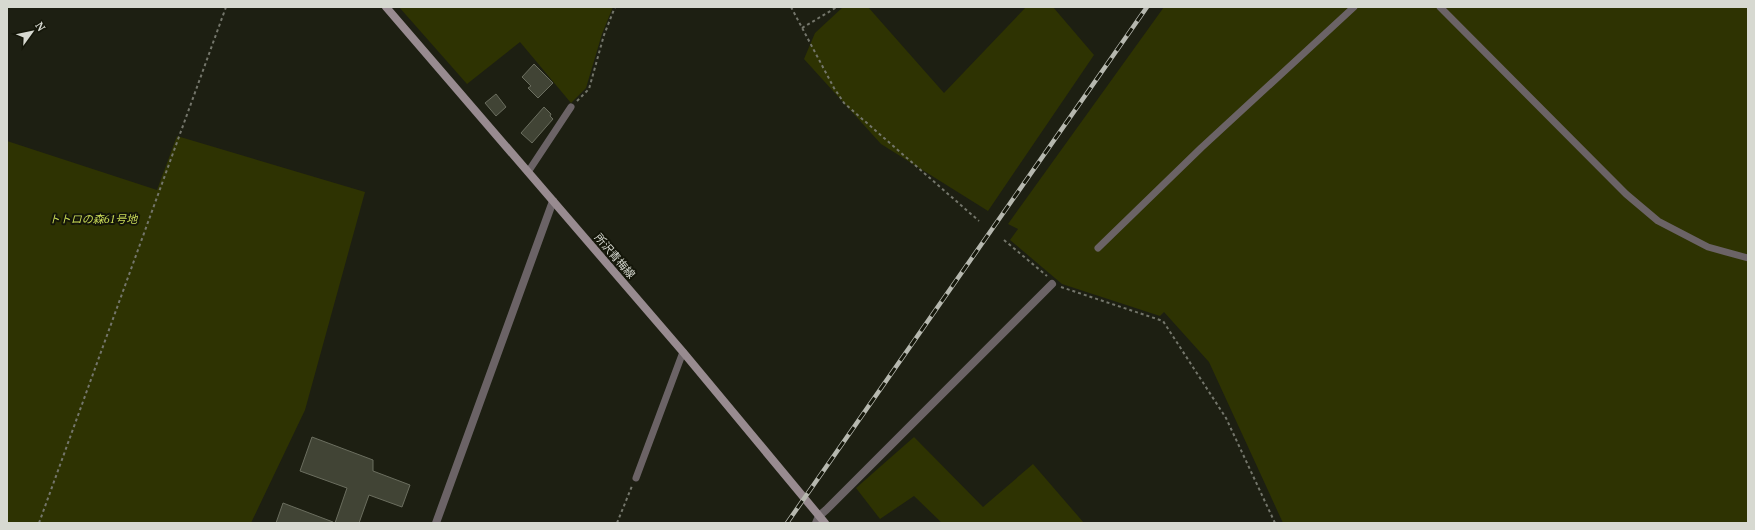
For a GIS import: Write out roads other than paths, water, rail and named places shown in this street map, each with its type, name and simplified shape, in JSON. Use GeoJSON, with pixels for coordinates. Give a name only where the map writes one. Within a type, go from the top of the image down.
{"type":"FeatureCollection","features":[{"type":"Feature","properties":{"kind":"main road","name":"所沢青梅線"},"geometry":{"type":"LineString","coordinates":[[386,7],[683,352],[820,521]]}},
{"type":"Feature","properties":{"kind":"street"},"geometry":{"type":"LineString","coordinates":[[436,523],[553,201]]}},
{"type":"Feature","properties":{"kind":"street"},"geometry":{"type":"LineString","coordinates":[[820,521],[1052,284]]}},
{"type":"Feature","properties":{"kind":"lane"},"geometry":{"type":"LineString","coordinates":[[1098,248],[1201,148],[1354,7]]}},
{"type":"Feature","properties":{"kind":"lane"},"geometry":{"type":"LineString","coordinates":[[1440,7],[1626,194],[1658,221],[1708,247],[1748,258]]}},
{"type":"Feature","properties":{"kind":"lane"},"geometry":{"type":"LineString","coordinates":[[528,172],[571,107]]}},
{"type":"Feature","properties":{"kind":"lane"},"geometry":{"type":"LineString","coordinates":[[636,478],[683,352]]}},
{"type":"Feature","properties":{"kind":"railway"},"geometry":{"type":"LineString","coordinates":[[787,523],[1147,7]]}},
{"type":"Feature","properties":{"kind":"park label","name":"トトロの森61号地"},"geometry":{"type":"Point","coordinates":[93,219]}}]}
